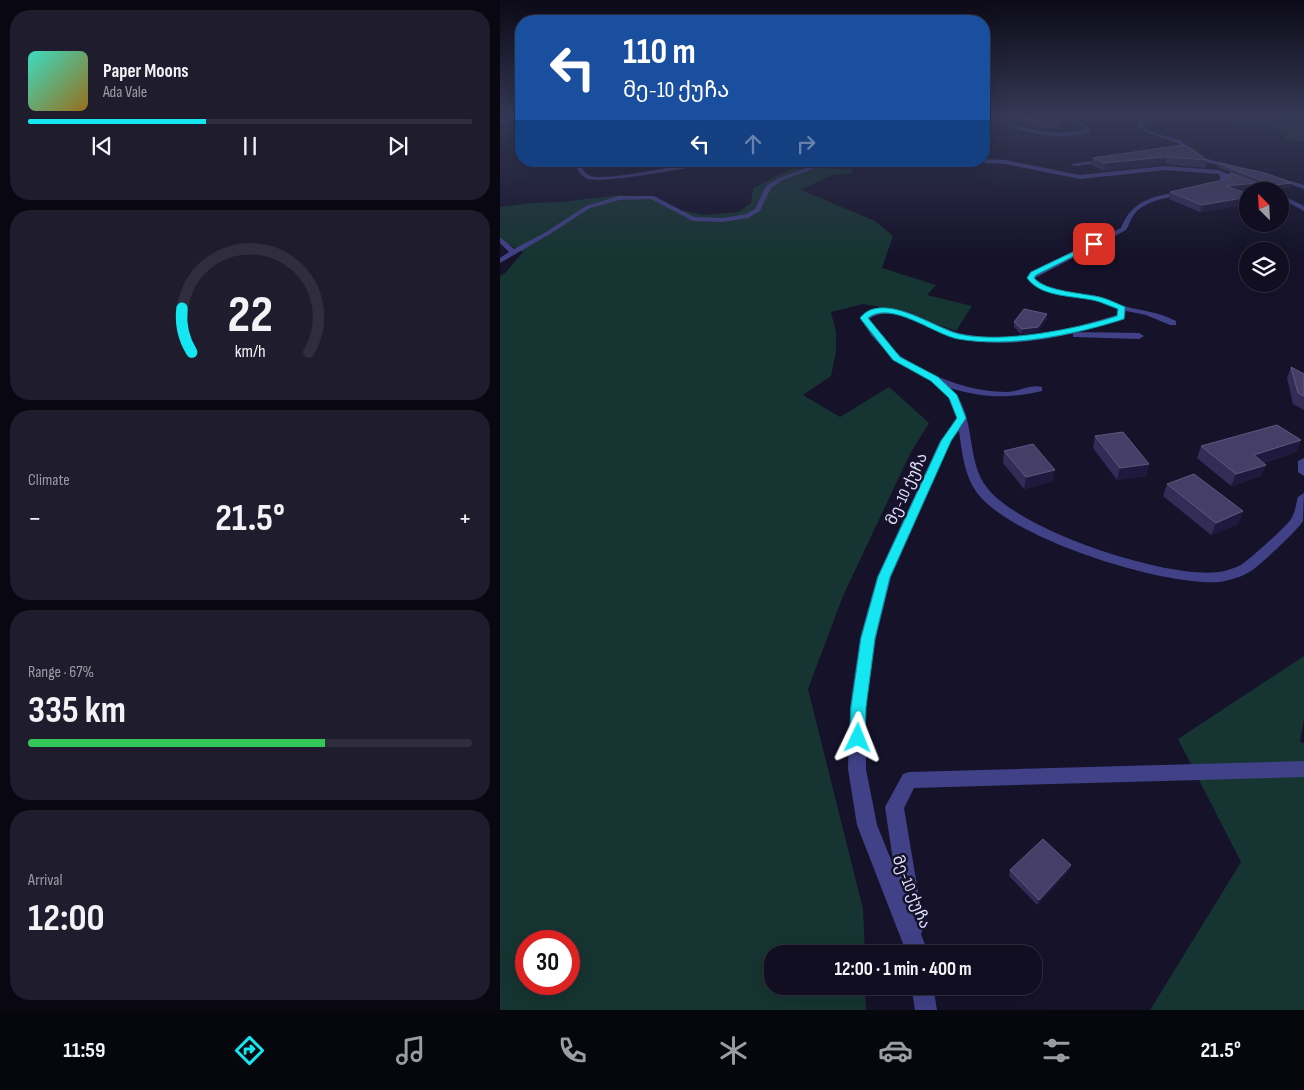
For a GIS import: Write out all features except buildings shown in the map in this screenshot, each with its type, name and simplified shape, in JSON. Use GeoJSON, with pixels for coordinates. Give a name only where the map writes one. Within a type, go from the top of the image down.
{"type":"FeatureCollection","features":[{"type":"Feature","properties":{"kind":"street"},"geometry":{"type":"LineString","coordinates":[[1006,162],[1080,177],[1165,168],[1220,173],[1244,182]]}},
{"type":"Feature","properties":{"kind":"street"},"geometry":{"type":"LineString","coordinates":[[1074,164],[1089,162]]}},
{"type":"Feature","properties":{"kind":"street"},"geometry":{"type":"LineString","coordinates":[[1174,323],[1165,318],[1138,310],[1122,308],[1101,300],[1058,292],[1034,283],[1031,278],[1033,274],[1124,229],[1127,216],[1138,206],[1155,199],[1216,186],[1224,181],[1220,173],[1206,162]]}},
{"type":"Feature","properties":{"kind":"street"},"geometry":{"type":"LineString","coordinates":[[1213,162],[1239,168]]}},
{"type":"Feature","properties":{"kind":"street"},"geometry":{"type":"LineString","coordinates":[[579,167],[580,171],[590,178],[612,178],[677,167]]}},
{"type":"Feature","properties":{"kind":"street"},"geometry":{"type":"LineString","coordinates":[[500,261],[588,207],[619,198],[652,197],[693,219],[723,220],[748,216],[758,210],[768,187],[814,167]]}},
{"type":"Feature","properties":{"kind":"street"},"geometry":{"type":"LineString","coordinates":[[1273,177],[1304,187]]}},
{"type":"Feature","properties":{"kind":"street"},"geometry":{"type":"LineString","coordinates":[[1289,201],[1304,209]]}},
{"type":"Feature","properties":{"kind":"street"},"geometry":{"type":"LineString","coordinates":[[501,243],[513,252]]}},
{"type":"Feature","properties":{"kind":"street"},"geometry":{"type":"LineString","coordinates":[[1038,389],[1008,395],[970,391],[935,379],[896,358],[864,318],[867,314],[878,311],[895,311],[958,336],[1007,340],[1089,327],[1121,317],[1122,308]]}},
{"type":"Feature","properties":{"kind":"street"},"geometry":{"type":"LineString","coordinates":[[1056,333],[1085,336],[1139,336]]}},
{"type":"Feature","properties":{"kind":"street"},"geometry":{"type":"LineString","coordinates":[[935,379],[954,397],[962,418],[970,466],[982,491],[1013,518],[1069,545],[1144,567],[1187,576],[1220,577],[1246,568],[1297,521],[1304,497]]}},
{"type":"Feature","properties":{"kind":"street","name":"მე-10 ქუჩა"},"geometry":{"type":"LineString","coordinates":[[914,945],[867,825],[857,769],[858,707],[868,638],[884,577],[946,441],[962,418]]}},
{"type":"Feature","properties":{"kind":"street"},"geometry":{"type":"LineString","coordinates":[[1304,461],[1304,472]]}},
{"type":"Feature","properties":{"kind":"street"},"geometry":{"type":"LineString","coordinates":[[916,945],[894,807],[909,780],[1304,769]]}},
{"type":"Feature","properties":{"kind":"street"},"geometry":{"type":"LineString","coordinates":[[924,995],[926,1010]]}},
{"type":"Feature","properties":{"kind":"green space"},"geometry":{"type":"Polygon","coordinates":[[[791,169],[853,169],[851,174],[831,175],[801,190],[875,221],[893,236],[882,268],[936,285],[927,295],[972,306],[956,331],[889,308],[863,304],[831,312],[836,332],[836,352],[831,376],[803,395],[840,417],[889,387],[929,423],[910,454],[843,596],[808,689],[863,909],[865,945],[764,945],[764,995],[865,995],[866,1010],[500,1010],[500,276],[505,273],[523,252],[500,240],[500,207],[619,195],[655,199],[674,209],[705,215],[738,212],[751,203],[753,188],[791,169]]]}},
{"type":"Feature","properties":{"kind":"green space"},"geometry":{"type":"Polygon","coordinates":[[[1304,656],[1304,718],[1300,742],[1304,743],[1304,1010],[1150,1010],[1241,862],[1178,739],[1304,656]]]}},
{"type":"Feature","properties":{"kind":"route"},"geometry":{"type":"LineString","coordinates":[[858,738],[858,707],[868,638],[884,577],[946,441],[962,418],[954,397],[935,379],[896,358],[874,333],[864,318],[867,314],[878,311],[895,311],[958,336],[1007,340],[1089,327],[1121,317],[1122,308],[1101,300],[1058,292],[1034,283],[1031,278],[1033,274],[1094,244]]}}]}
